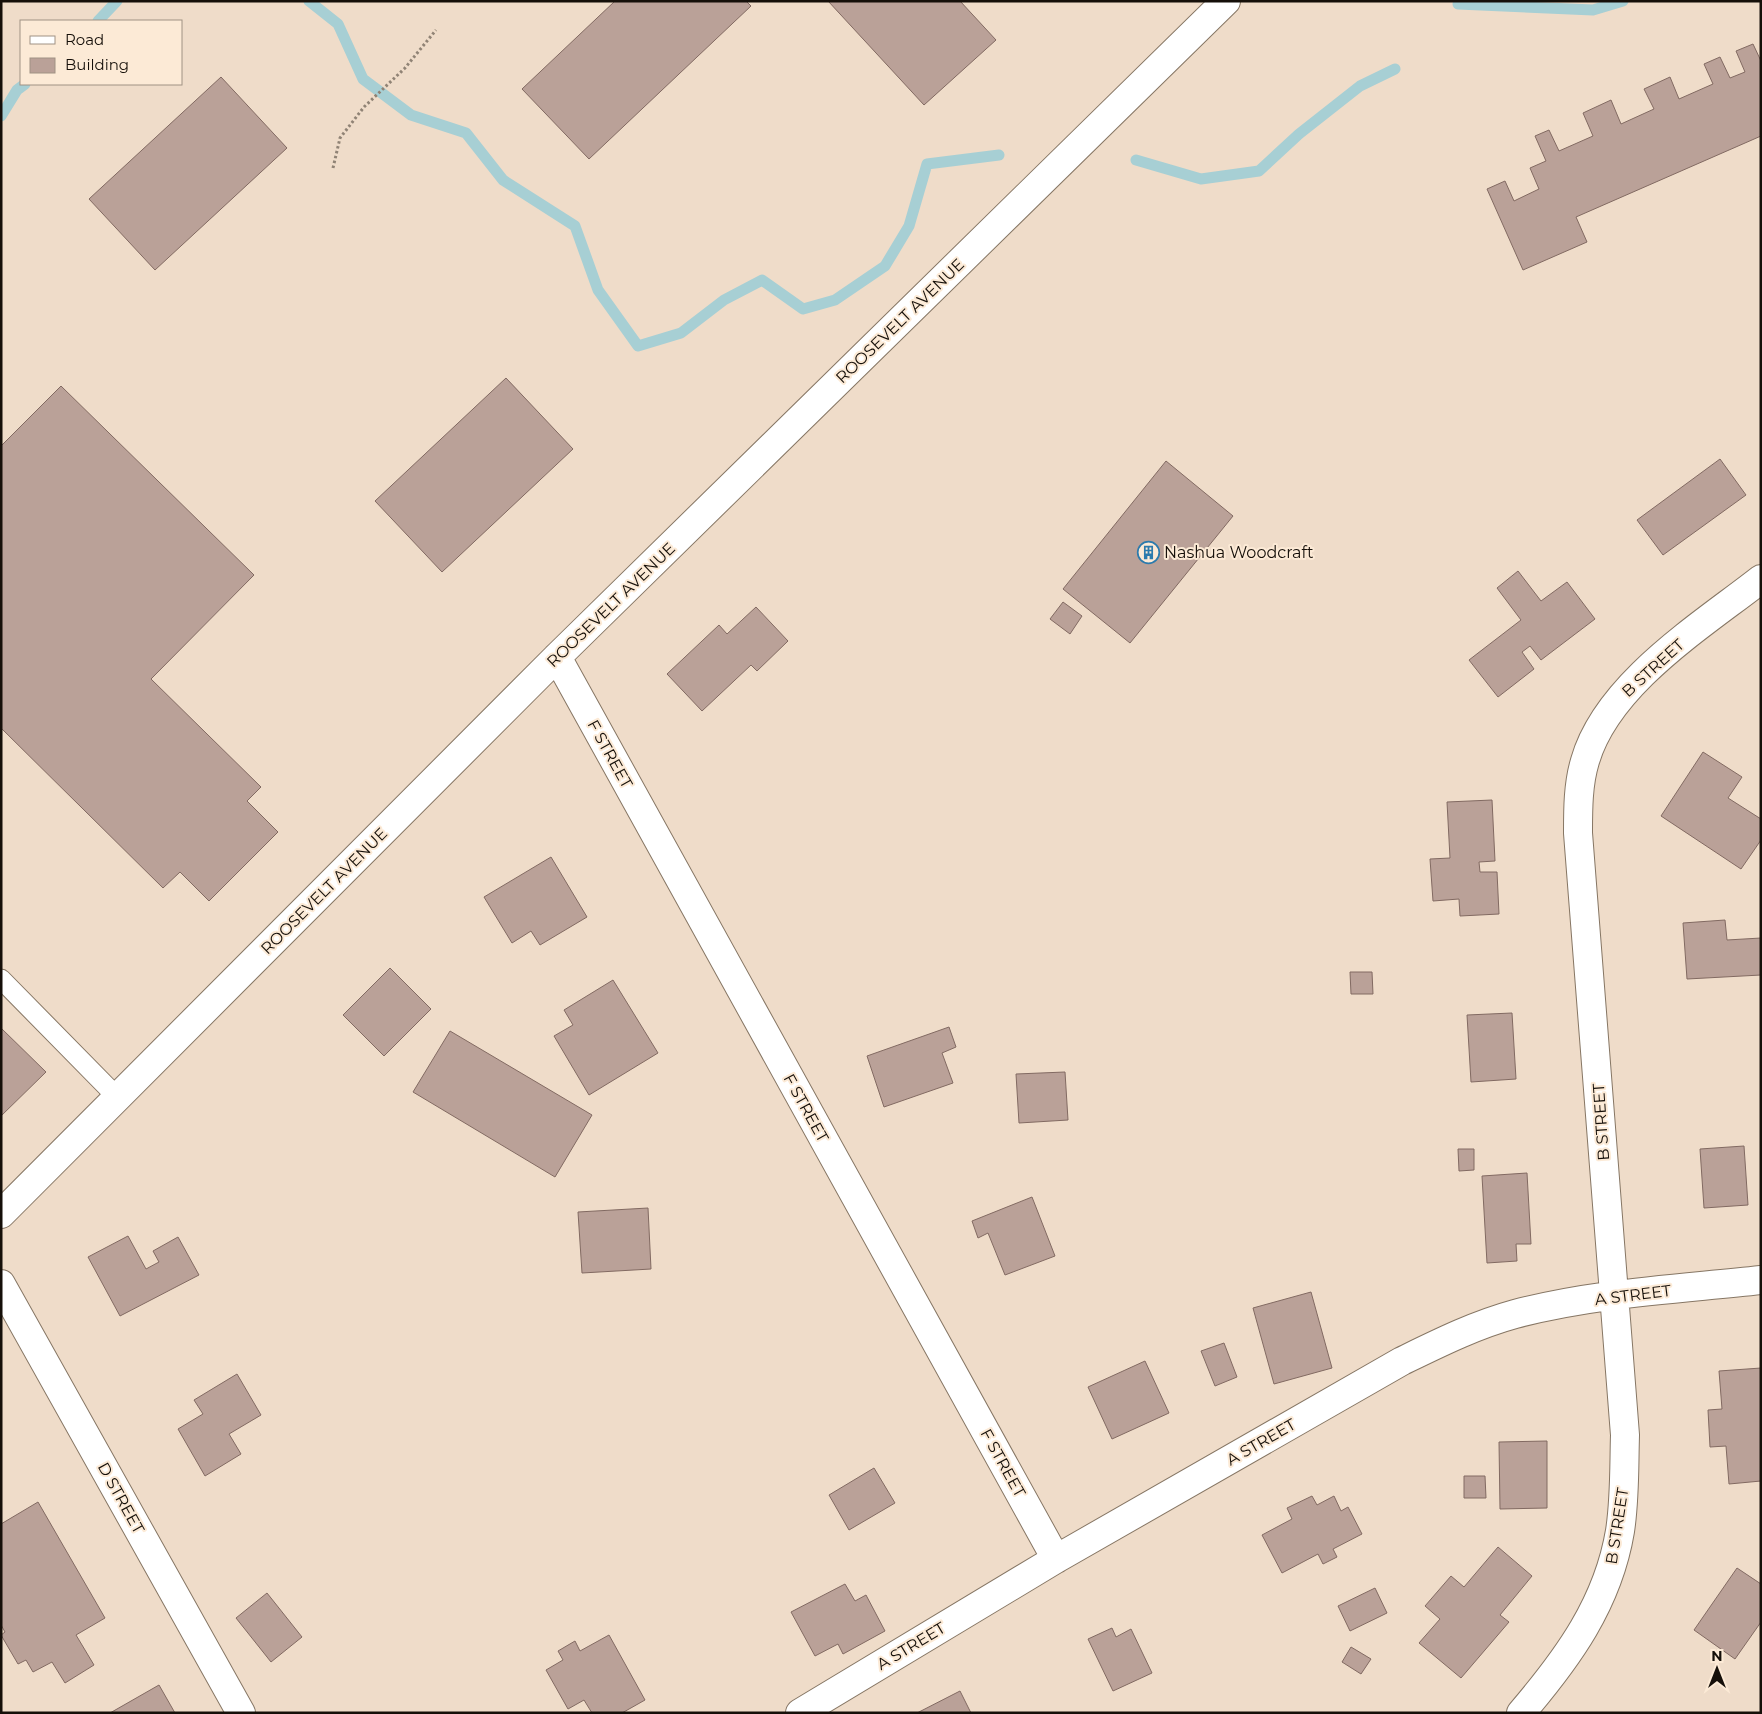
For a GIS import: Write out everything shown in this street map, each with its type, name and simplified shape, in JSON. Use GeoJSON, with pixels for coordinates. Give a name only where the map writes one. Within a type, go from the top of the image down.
{"type":"FeatureCollection","features":[{"type":"Feature","properties":{"kind":"street","name":"ROOSEVELT AVENUE"},"geometry":{"type":"LineString","coordinates":[[1,1214],[557,658],[1226,1]]}},
{"type":"Feature","properties":{"kind":"street","name":"B STREET"},"geometry":{"type":"LineString","coordinates":[[1521,1713],[1574,1647],[1611,1570],[1618,1538],[1624,1487],[1625,1435],[1578,833],[1578,808],[1585,760],[1594,738],[1605,719],[1630,686],[1653,664],[1761,579]]}},
{"type":"Feature","properties":{"kind":"street","name":"F STREET"},"geometry":{"type":"LineString","coordinates":[[557,658],[1056,1559]]}},
{"type":"Feature","properties":{"kind":"street","name":"A STREET"},"geometry":{"type":"LineString","coordinates":[[800,1713],[1056,1559],[1394,1366],[1458,1334],[1514,1315],[1565,1303],[1761,1280]]}},
{"type":"Feature","properties":{"kind":"street","name":"D STREET"},"geometry":{"type":"LineString","coordinates":[[1,1284],[241,1713]]}},
{"type":"Feature","properties":{"kind":"lane"},"geometry":{"type":"LineString","coordinates":[[1,979],[118,1098]]}},
{"type":"Feature","properties":{"kind":"path"},"geometry":{"type":"LineString","coordinates":[[333,168],[340,138],[364,107],[405,68],[436,30]]}},
{"type":"Feature","properties":{"kind":"building"},"geometry":{"type":"Polygon","coordinates":[[[615,1],[746,1],[751,6],[589,159],[522,89],[615,1]]]}},
{"type":"Feature","properties":{"kind":"building"},"geometry":{"type":"Polygon","coordinates":[[[828,1],[960,1],[996,40],[924,105],[828,1]]]}},
{"type":"Feature","properties":{"kind":"building"},"geometry":{"type":"Polygon","coordinates":[[[1753,44],[1761,61],[1761,136],[1576,217],[1587,242],[1523,270],[1487,189],[1505,181],[1514,201],[1539,189],[1530,168],[1546,161],[1535,136],[1549,130],[1559,151],[1593,136],[1583,113],[1611,100],[1621,124],[1654,109],[1644,89],[1670,77],[1679,99],[1713,84],[1704,64],[1720,57],[1730,78],[1745,72],[1736,51],[1753,44]]]}},
{"type":"Feature","properties":{"kind":"building"},"geometry":{"type":"Polygon","coordinates":[[[221,77],[287,148],[155,270],[89,199],[221,77]]]}},
{"type":"Feature","properties":{"kind":"building"},"geometry":{"type":"Polygon","coordinates":[[[506,378],[573,449],[442,572],[375,501],[506,378]]]}},
{"type":"Feature","properties":{"kind":"building"},"geometry":{"type":"Polygon","coordinates":[[[61,386],[254,575],[151,679],[261,787],[247,801],[278,832],[209,901],[180,872],[163,888],[1,728],[1,446],[61,386]]]}},
{"type":"Feature","properties":{"kind":"building"},"geometry":{"type":"Polygon","coordinates":[[[1720,459],[1746,495],[1663,555],[1637,520],[1720,459]]]}},
{"type":"Feature","properties":{"kind":"building","name":"Nashua Woodcraft"},"geometry":{"type":"Polygon","coordinates":[[[1166,461],[1233,516],[1130,643],[1063,589],[1166,461]]]}},
{"type":"Feature","properties":{"kind":"building"},"geometry":{"type":"Polygon","coordinates":[[[1518,571],[1541,601],[1567,582],[1595,619],[1541,660],[1530,646],[1522,652],[1534,669],[1498,697],[1469,660],[1521,620],[1497,588],[1518,571]]]}},
{"type":"Feature","properties":{"kind":"building"},"geometry":{"type":"Polygon","coordinates":[[[1063,602],[1082,616],[1070,634],[1050,619],[1063,602]]]}},
{"type":"Feature","properties":{"kind":"building"},"geometry":{"type":"Polygon","coordinates":[[[756,607],[788,641],[757,671],[751,665],[702,711],[667,674],[719,625],[727,634],[756,607]]]}},
{"type":"Feature","properties":{"kind":"building"},"geometry":{"type":"Polygon","coordinates":[[[1703,752],[1742,777],[1728,798],[1761,819],[1761,840],[1741,869],[1661,816],[1703,752]]]}},
{"type":"Feature","properties":{"kind":"building"},"geometry":{"type":"Polygon","coordinates":[[[1492,800],[1495,861],[1479,862],[1480,872],[1497,872],[1499,914],[1460,916],[1459,899],[1433,901],[1430,859],[1450,858],[1447,802],[1492,800]]]}},
{"type":"Feature","properties":{"kind":"building"},"geometry":{"type":"Polygon","coordinates":[[[551,857],[587,917],[540,945],[531,931],[512,943],[484,897],[551,857]]]}},
{"type":"Feature","properties":{"kind":"building"},"geometry":{"type":"Polygon","coordinates":[[[1725,920],[1727,940],[1761,938],[1761,975],[1687,979],[1683,923],[1725,920]]]}},
{"type":"Feature","properties":{"kind":"building"},"geometry":{"type":"Polygon","coordinates":[[[390,968],[431,1009],[384,1056],[343,1015],[390,968]]]}},
{"type":"Feature","properties":{"kind":"building"},"geometry":{"type":"Polygon","coordinates":[[[1350,972],[1372,972],[1373,994],[1351,994],[1350,972]]]}},
{"type":"Feature","properties":{"kind":"building"},"geometry":{"type":"Polygon","coordinates":[[[613,980],[658,1053],[589,1095],[554,1036],[573,1025],[564,1010],[613,980]]]}},
{"type":"Feature","properties":{"kind":"building"},"geometry":{"type":"Polygon","coordinates":[[[1512,1013],[1516,1079],[1471,1082],[1467,1015],[1512,1013]]]}},
{"type":"Feature","properties":{"kind":"building"},"geometry":{"type":"Polygon","coordinates":[[[949,1027],[956,1047],[942,1053],[953,1083],[884,1107],[867,1056],[949,1027]]]}},
{"type":"Feature","properties":{"kind":"building"},"geometry":{"type":"Polygon","coordinates":[[[1,1028],[46,1072],[1,1116],[1,1028]]]}},
{"type":"Feature","properties":{"kind":"building"},"geometry":{"type":"Polygon","coordinates":[[[450,1031],[592,1115],[555,1177],[413,1092],[450,1031]]]}},
{"type":"Feature","properties":{"kind":"building"},"geometry":{"type":"Polygon","coordinates":[[[1065,1072],[1068,1120],[1019,1123],[1016,1074],[1065,1072]]]}},
{"type":"Feature","properties":{"kind":"building"},"geometry":{"type":"Polygon","coordinates":[[[1744,1146],[1748,1205],[1704,1208],[1700,1149],[1744,1146]]]}},
{"type":"Feature","properties":{"kind":"building"},"geometry":{"type":"Polygon","coordinates":[[[1458,1149],[1474,1149],[1474,1170],[1459,1171],[1458,1149]]]}},
{"type":"Feature","properties":{"kind":"building"},"geometry":{"type":"Polygon","coordinates":[[[1527,1173],[1531,1244],[1516,1244],[1517,1261],[1487,1263],[1482,1176],[1527,1173]]]}},
{"type":"Feature","properties":{"kind":"building"},"geometry":{"type":"Polygon","coordinates":[[[1032,1197],[1055,1256],[1005,1275],[988,1233],[978,1238],[972,1221],[1032,1197]]]}},
{"type":"Feature","properties":{"kind":"building"},"geometry":{"type":"Polygon","coordinates":[[[648,1208],[651,1269],[582,1273],[578,1212],[648,1208]]]}},
{"type":"Feature","properties":{"kind":"building"},"geometry":{"type":"Polygon","coordinates":[[[128,1236],[146,1269],[159,1262],[153,1251],[178,1237],[199,1275],[120,1316],[88,1257],[128,1236]]]}},
{"type":"Feature","properties":{"kind":"building"},"geometry":{"type":"Polygon","coordinates":[[[1311,1292],[1332,1368],[1274,1384],[1253,1308],[1311,1292]]]}},
{"type":"Feature","properties":{"kind":"building"},"geometry":{"type":"Polygon","coordinates":[[[1224,1343],[1237,1377],[1215,1386],[1201,1351],[1224,1343]]]}},
{"type":"Feature","properties":{"kind":"building"},"geometry":{"type":"Polygon","coordinates":[[[1145,1361],[1169,1413],[1112,1439],[1088,1387],[1145,1361]]]}},
{"type":"Feature","properties":{"kind":"building"},"geometry":{"type":"Polygon","coordinates":[[[1761,1368],[1761,1481],[1729,1484],[1726,1446],[1710,1447],[1708,1410],[1722,1409],[1719,1371],[1761,1368]]]}},
{"type":"Feature","properties":{"kind":"building"},"geometry":{"type":"Polygon","coordinates":[[[237,1374],[261,1415],[229,1434],[241,1454],[205,1476],[178,1429],[203,1414],[194,1400],[237,1374]]]}},
{"type":"Feature","properties":{"kind":"building"},"geometry":{"type":"Polygon","coordinates":[[[1547,1441],[1547,1508],[1500,1509],[1499,1442],[1547,1441]]]}},
{"type":"Feature","properties":{"kind":"building"},"geometry":{"type":"Polygon","coordinates":[[[874,1468],[895,1503],[849,1530],[829,1495],[874,1468]]]}},
{"type":"Feature","properties":{"kind":"building"},"geometry":{"type":"Polygon","coordinates":[[[1464,1476],[1485,1476],[1486,1498],[1464,1498],[1464,1476]]]}},
{"type":"Feature","properties":{"kind":"building"},"geometry":{"type":"Polygon","coordinates":[[[1312,1496],[1317,1505],[1334,1496],[1341,1511],[1348,1507],[1362,1534],[1333,1549],[1337,1557],[1323,1564],[1318,1554],[1282,1573],[1262,1535],[1292,1519],[1287,1508],[1312,1496]]]}},
{"type":"Feature","properties":{"kind":"building"},"geometry":{"type":"Polygon","coordinates":[[[38,1502],[105,1618],[76,1635],[94,1665],[65,1683],[52,1662],[33,1672],[26,1660],[18,1664],[1,1635],[5,1632],[1,1625],[1,1524],[38,1502]]]}},
{"type":"Feature","properties":{"kind":"building"},"geometry":{"type":"Polygon","coordinates":[[[1498,1547],[1532,1576],[1500,1615],[1509,1622],[1461,1678],[1419,1643],[1440,1619],[1425,1606],[1451,1576],[1464,1587],[1498,1547]]]}},
{"type":"Feature","properties":{"kind":"building"},"geometry":{"type":"Polygon","coordinates":[[[1737,1568],[1761,1584],[1761,1622],[1735,1659],[1694,1630],[1737,1568]]]}},
{"type":"Feature","properties":{"kind":"building"},"geometry":{"type":"Polygon","coordinates":[[[845,1584],[855,1601],[866,1595],[885,1631],[843,1654],[838,1644],[815,1656],[791,1612],[845,1584]]]}},
{"type":"Feature","properties":{"kind":"building"},"geometry":{"type":"Polygon","coordinates":[[[1375,1588],[1387,1613],[1350,1631],[1338,1606],[1375,1588]]]}},
{"type":"Feature","properties":{"kind":"building"},"geometry":{"type":"Polygon","coordinates":[[[267,1593],[302,1637],[271,1662],[236,1618],[267,1593]]]}},
{"type":"Feature","properties":{"kind":"building"},"geometry":{"type":"Polygon","coordinates":[[[1112,1628],[1116,1637],[1131,1629],[1152,1673],[1113,1691],[1088,1639],[1112,1628]]]}},
{"type":"Feature","properties":{"kind":"building"},"geometry":{"type":"Polygon","coordinates":[[[609,1635],[645,1700],[622,1713],[592,1713],[584,1700],[568,1709],[546,1670],[563,1660],[558,1651],[575,1641],[580,1651],[609,1635]]]}},
{"type":"Feature","properties":{"kind":"building"},"geometry":{"type":"Polygon","coordinates":[[[1351,1647],[1371,1659],[1361,1674],[1342,1662],[1351,1647]]]}},
{"type":"Feature","properties":{"kind":"building"},"geometry":{"type":"Polygon","coordinates":[[[159,1685],[175,1713],[110,1713],[159,1685]]]}},
{"type":"Feature","properties":{"kind":"building"},"geometry":{"type":"Polygon","coordinates":[[[960,1691],[971,1713],[917,1713],[960,1691]]]}},
{"type":"Feature","properties":{"kind":"waterway"},"geometry":{"type":"LineString","coordinates":[[99,20],[117,1]]}},
{"type":"Feature","properties":{"kind":"waterway"},"geometry":{"type":"LineString","coordinates":[[309,1],[338,24],[363,79],[411,115],[466,133],[503,180],[575,226],[598,290],[638,346],[681,333],[724,300],[762,280],[803,309],[835,300],[885,266],[909,226],[927,164],[999,155]]}},
{"type":"Feature","properties":{"kind":"waterway"},"geometry":{"type":"LineString","coordinates":[[1458,4],[1593,10],[1623,1]]}},
{"type":"Feature","properties":{"kind":"waterway"},"geometry":{"type":"LineString","coordinates":[[1136,160],[1201,179],[1259,171],[1299,134],[1360,86],[1395,69]]}},
{"type":"Feature","properties":{"kind":"waterway"},"geometry":{"type":"LineString","coordinates":[[1,116],[17,90],[24,85]]}},
{"type":"Feature","properties":{"kind":"place","name":"Nashua Woodcraft"},"geometry":{"type":"Point","coordinates":[1148,552]}}]}
